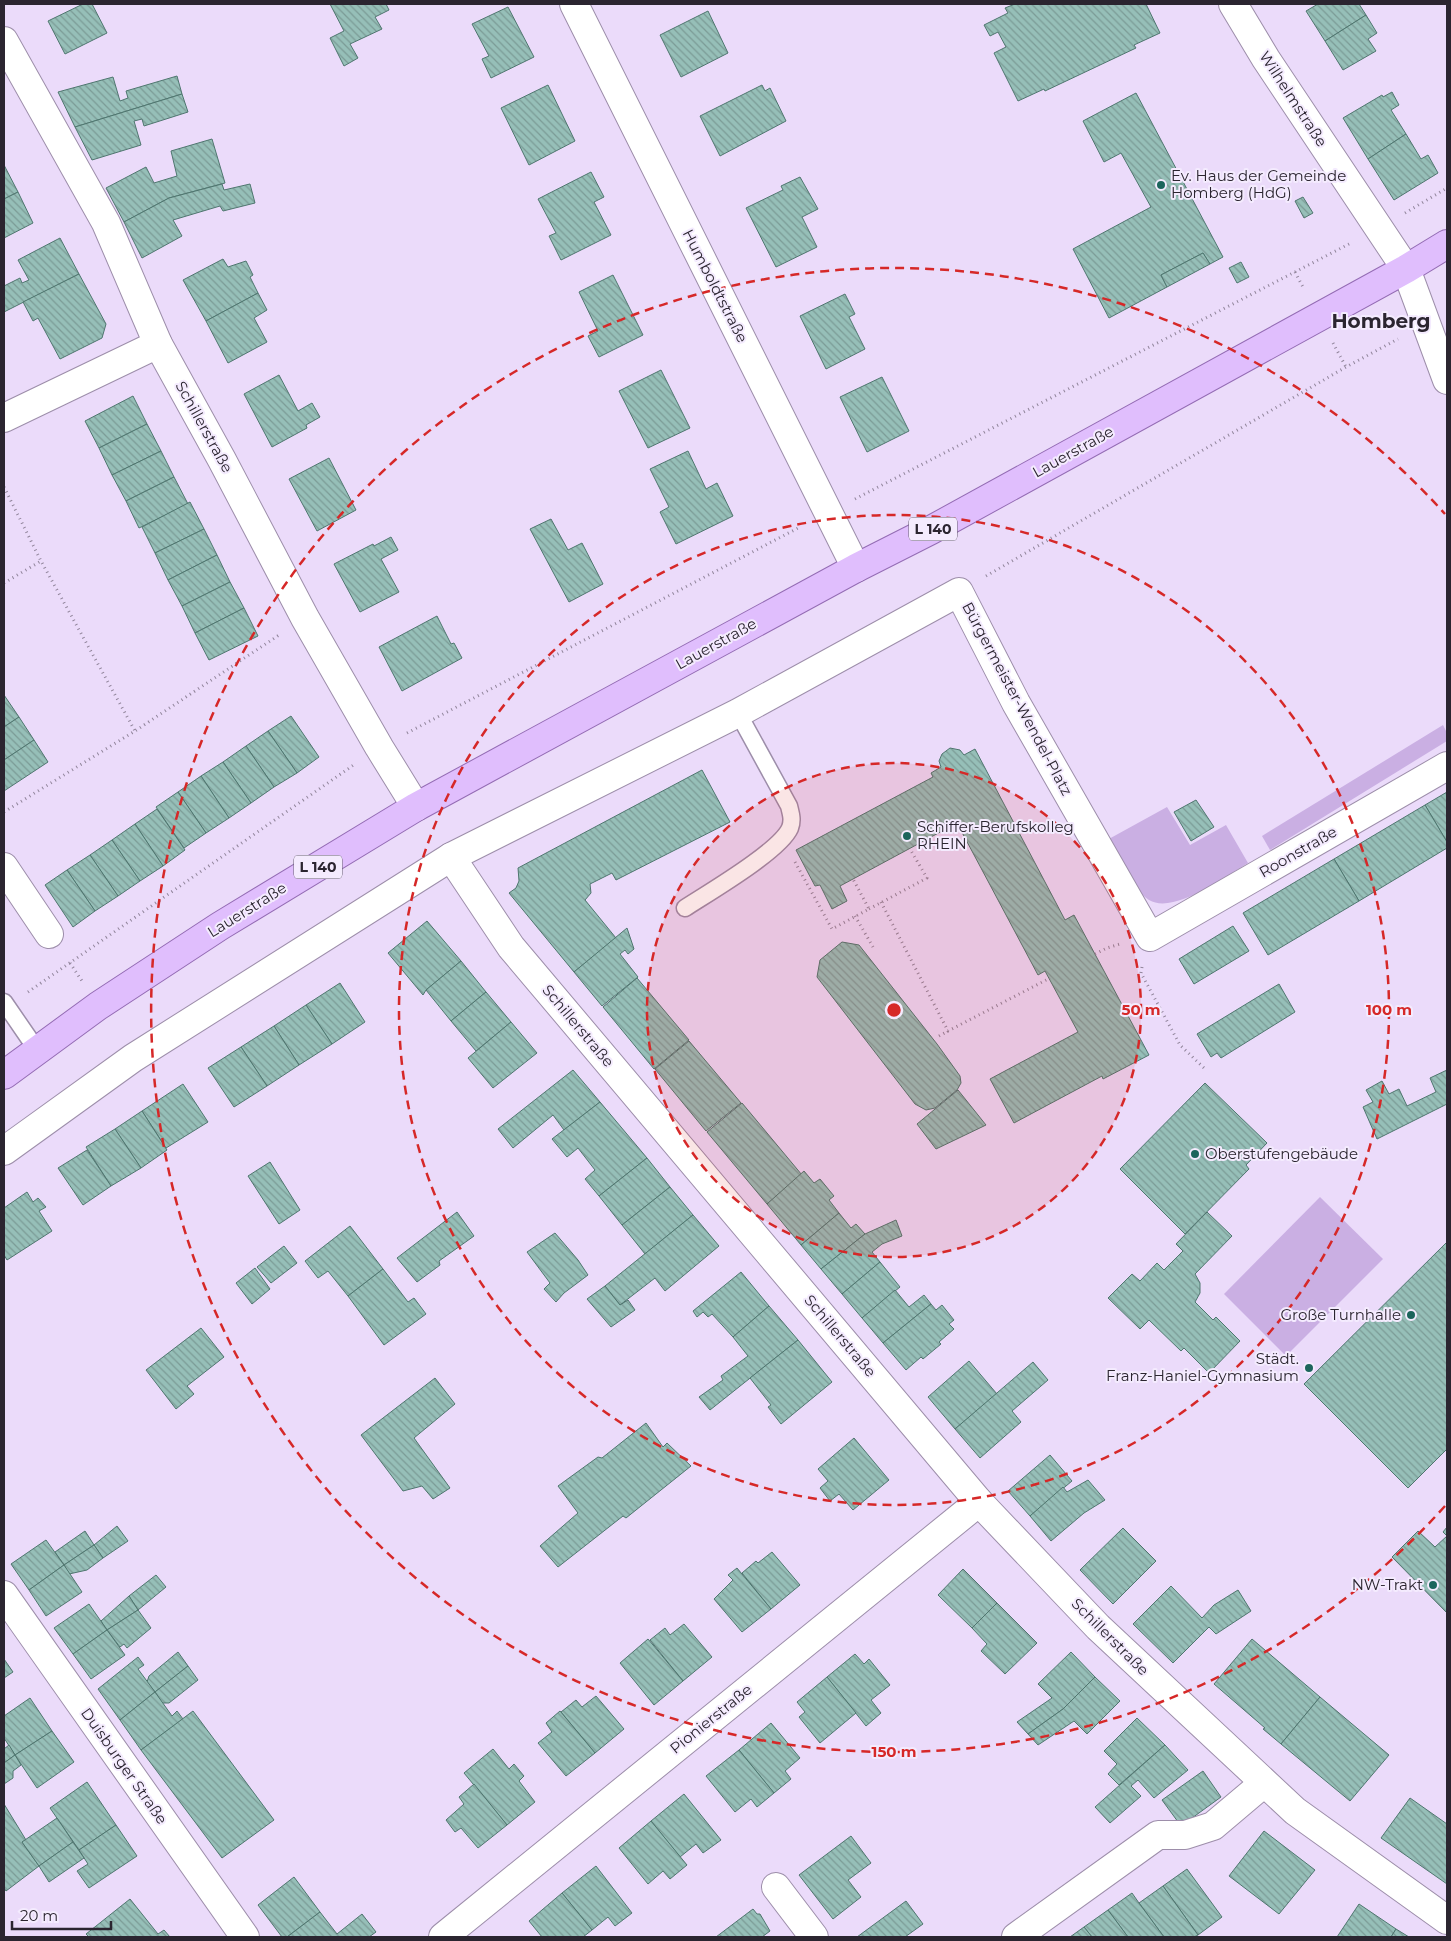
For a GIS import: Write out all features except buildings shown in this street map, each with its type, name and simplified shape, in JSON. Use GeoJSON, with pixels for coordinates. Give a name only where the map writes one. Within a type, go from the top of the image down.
{"type":"FeatureCollection","features":[{"type":"Feature","properties":{"kind":"main road","name":"Lauerstraße"},"geometry":{"type":"LineString","coordinates":[[4,1075],[98,1006],[220,926],[416,807],[856,568],[940,525],[1406,269],[1447,244]]}},
{"type":"Feature","properties":{"kind":"main road"},"geometry":{"type":"LineString","coordinates":[[4,1052],[38,1050]]}},
{"type":"Feature","properties":{"kind":"street","name":"Humboldtstraße"},"geometry":{"type":"LineString","coordinates":[[574,4],[856,568]]}},
{"type":"Feature","properties":{"kind":"street","name":"Wilhelmstraße"},"geometry":{"type":"LineString","coordinates":[[1232,4],[1266,60],[1406,269],[1447,380]]}},
{"type":"Feature","properties":{"kind":"street","name":"Schillerstraße"},"geometry":{"type":"LineString","coordinates":[[4,42],[106,224],[158,344],[222,460],[305,618],[379,747],[416,807]]}},
{"type":"Feature","properties":{"kind":"street"},"geometry":{"type":"LineString","coordinates":[[4,418],[158,344]]}},
{"type":"Feature","properties":{"kind":"street"},"geometry":{"type":"LineString","coordinates":[[4,1151],[133,1058],[451,857],[738,713],[959,592]]}},
{"type":"Feature","properties":{"kind":"street","name":"Bürgermeister-Wendel-Platz"},"geometry":{"type":"LineString","coordinates":[[959,592],[1016,703],[1150,937]]}},
{"type":"Feature","properties":{"kind":"street","name":"Roonstraße"},"geometry":{"type":"LineString","coordinates":[[1150,937],[1447,766]]}},
{"type":"Feature","properties":{"kind":"street","name":"Schillerstraße"},"geometry":{"type":"LineString","coordinates":[[451,857],[510,947],[980,1502],[1098,1627],[1295,1812],[1447,1920]]}},
{"type":"Feature","properties":{"kind":"street"},"geometry":{"type":"LineString","coordinates":[[4,867],[49,934]]}},
{"type":"Feature","properties":{"kind":"street","name":"Pionierstraße"},"geometry":{"type":"LineString","coordinates":[[443,1937],[980,1502]]}},
{"type":"Feature","properties":{"kind":"street","name":"Duisburger Straße"},"geometry":{"type":"LineString","coordinates":[[4,1595],[245,1937]]}},
{"type":"Feature","properties":{"kind":"street"},"geometry":{"type":"LineString","coordinates":[[1021,1936],[1158,1835],[1185,1835],[1213,1826],[1264,1783]]}},
{"type":"Feature","properties":{"kind":"street"},"geometry":{"type":"LineString","coordinates":[[776,1887],[814,1937]]}},
{"type":"Feature","properties":{"kind":"lane"},"geometry":{"type":"LineString","coordinates":[[685,908],[746,868],[783,840],[790,828],[792,818],[789,806],[738,713]]}},
{"type":"Feature","properties":{"kind":"lane"},"geometry":{"type":"LineString","coordinates":[[5,1004],[38,1050]]}},
{"type":"Feature","properties":{"kind":"path"},"geometry":{"type":"LineString","coordinates":[[5,1004],[379,747],[828,512],[1379,228],[1447,188]]}},
{"type":"Feature","properties":{"kind":"path"},"geometry":{"type":"LineString","coordinates":[[959,592],[1346,366]]}},
{"type":"Feature","properties":{"kind":"path"},"geometry":{"type":"LineString","coordinates":[[4,487],[41,561],[136,731]]}},
{"type":"Feature","properties":{"kind":"path"},"geometry":{"type":"LineString","coordinates":[[4,583],[41,561]]}},
{"type":"Feature","properties":{"kind":"path"},"geometry":{"type":"LineString","coordinates":[[4,812],[136,731],[305,618]]}},
{"type":"Feature","properties":{"kind":"path"},"geometry":{"type":"LineString","coordinates":[[783,840],[832,929],[927,878],[910,848]]}},
{"type":"Feature","properties":{"kind":"path"},"geometry":{"type":"LineString","coordinates":[[853,879],[869,909]]}},
{"type":"Feature","properties":{"kind":"path"},"geometry":{"type":"LineString","coordinates":[[881,902],[948,1031]]}},
{"type":"Feature","properties":{"kind":"path"},"geometry":{"type":"LineString","coordinates":[[855,916],[873,947]]}},
{"type":"Feature","properties":{"kind":"path"},"geometry":{"type":"LineString","coordinates":[[1150,937],[1141,973],[1180,1045],[1204,1068]]}},
{"type":"Feature","properties":{"kind":"path"},"geometry":{"type":"LineString","coordinates":[[939,1036],[1050,978]]}},
{"type":"Feature","properties":{"kind":"shaded area"},"geometry":{"type":"Polygon","coordinates":[[[1443,725],[1447,733],[1447,741],[1270,850],[1262,836],[1443,725]]]}},
{"type":"Feature","properties":{"kind":"shaded area"},"geometry":{"type":"Polygon","coordinates":[[[1167,807],[1190,845],[1226,825],[1248,863],[1200,892],[1186,898],[1160,903],[1149,900],[1137,889],[1107,840],[1167,807]]]}},
{"type":"Feature","properties":{"kind":"shaded area"},"geometry":{"type":"Polygon","coordinates":[[[1320,1197],[1383,1259],[1286,1356],[1224,1294],[1320,1197]]]}},
{"type":"Feature","properties":{"kind":"place","name":"Ev. Haus der Gemeinde Homberg (HdG)"},"geometry":{"type":"Point","coordinates":[1161,185]}},
{"type":"Feature","properties":{"kind":"place","name":"Schiffer-Berufskolleg RHEIN"},"geometry":{"type":"Point","coordinates":[907,836]}},
{"type":"Feature","properties":{"kind":"place","name":"Oberstufengebäude"},"geometry":{"type":"Point","coordinates":[1195,1154]}},
{"type":"Feature","properties":{"kind":"place","name":"Große Turnhalle"},"geometry":{"type":"Point","coordinates":[1411,1315]}},
{"type":"Feature","properties":{"kind":"place","name":"Städt. Franz-Haniel-Gymnasium"},"geometry":{"type":"Point","coordinates":[1309,1368]}},
{"type":"Feature","properties":{"kind":"place","name":"NW-Trakt"},"geometry":{"type":"Point","coordinates":[1433,1585]}},
{"type":"Feature","properties":{"kind":"district","name":"Homberg"},"geometry":{"type":"Point","coordinates":[1381,321]}}]}
